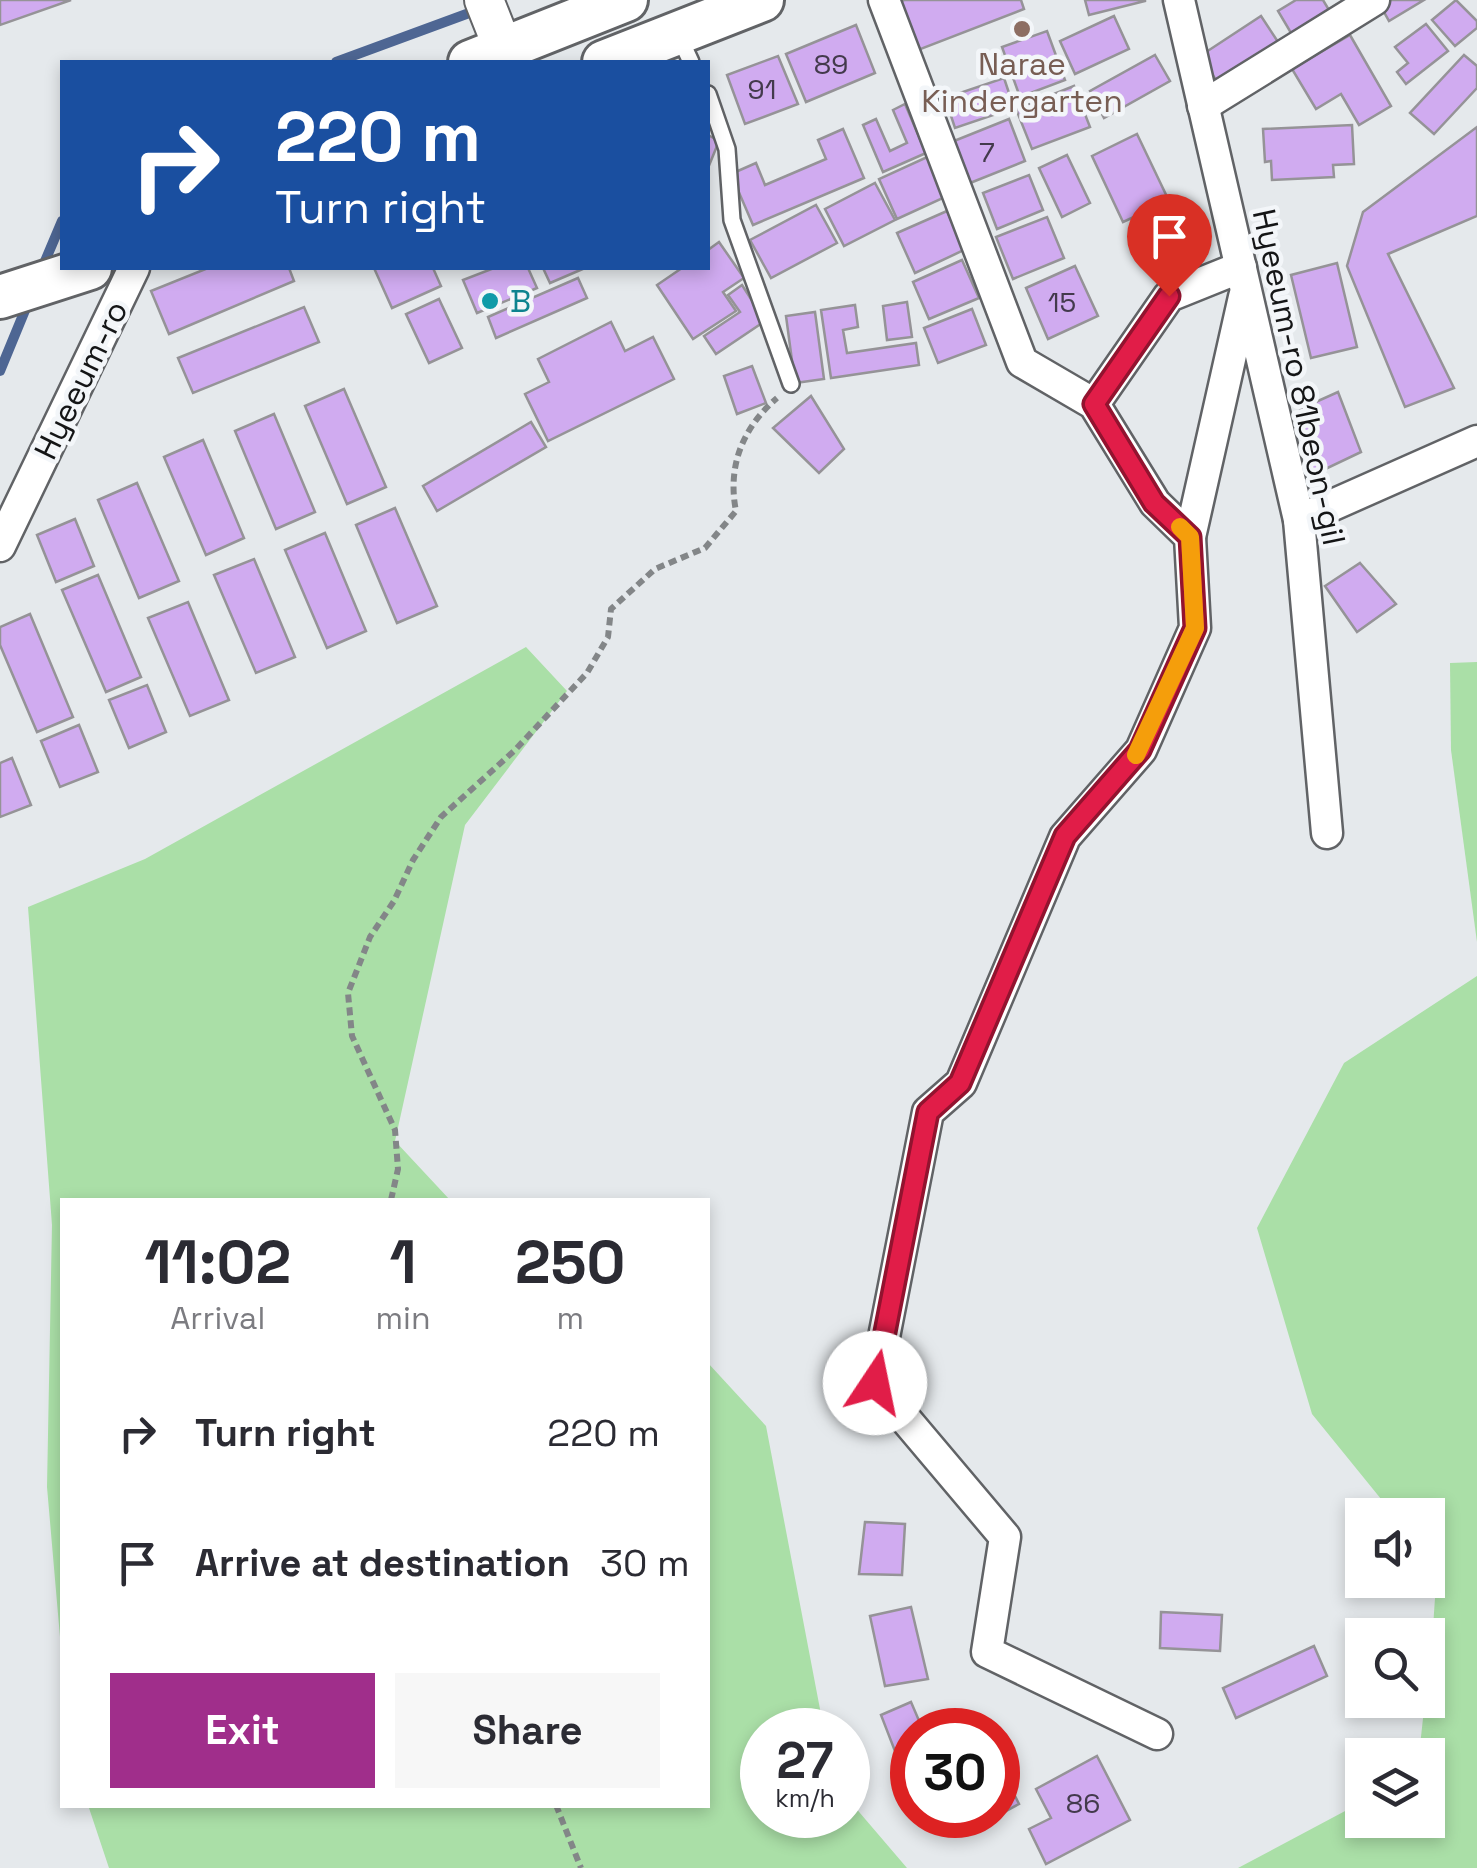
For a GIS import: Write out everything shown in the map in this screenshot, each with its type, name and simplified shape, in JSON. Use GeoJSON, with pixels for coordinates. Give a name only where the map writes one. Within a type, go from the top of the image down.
{"type":"FeatureCollection","features":[{"type":"Feature","properties":{"kind":"main road"},"geometry":{"type":"LineString","coordinates":[[488,34],[626,0]]}},
{"type":"Feature","properties":{"kind":"main road"},"geometry":{"type":"LineString","coordinates":[[615,60],[684,48],[762,0]]}},
{"type":"Feature","properties":{"kind":"main road"},"geometry":{"type":"LineString","coordinates":[[0,297],[84,270]]}},
{"type":"Feature","properties":{"kind":"street"},"geometry":{"type":"LineString","coordinates":[[884,0],[1022,362],[1094,404],[1154,503],[1190,537]]}},
{"type":"Feature","properties":{"kind":"street","name":"Hyeeum-ro 81beon-gil"},"geometry":{"type":"LineString","coordinates":[[1179,0],[1300,520],[1327,833]]}},
{"type":"Feature","properties":{"kind":"street"},"geometry":{"type":"LineString","coordinates":[[1204,106],[1374,0]]}},
{"type":"Feature","properties":{"kind":"street","name":"Hyeeum-ro"},"geometry":{"type":"LineString","coordinates":[[0,546],[133,270]]}},
{"type":"Feature","properties":{"kind":"street"},"geometry":{"type":"LineString","coordinates":[[1094,404],[1169,296],[1243,278],[1190,537],[1195,628],[1140,750],[1065,836],[960,1083],[928,1112],[875,1383],[1006,1537],[988,1652],[1158,1734]]}},
{"type":"Feature","properties":{"kind":"street"},"geometry":{"type":"LineString","coordinates":[[1300,520],[1477,441]]}},
{"type":"Feature","properties":{"kind":"lane"},"geometry":{"type":"LineString","coordinates":[[710,100],[728,150],[732,220],[791,384]]}},
{"type":"Feature","properties":{"kind":"path"},"geometry":{"type":"LineString","coordinates":[[391,1198],[398,1169],[395,1130],[352,1036],[348,993],[370,938],[441,816],[514,752],[588,673],[608,638],[611,608],[655,569],[704,548],[736,511],[732,487],[744,434],[774,399],[791,392],[791,384]]}},
{"type":"Feature","properties":{"kind":"path"},"geometry":{"type":"LineString","coordinates":[[557,1808],[581,1868]]}},
{"type":"Feature","properties":{"kind":"green space"},"geometry":{"type":"Polygon","coordinates":[[[526,647],[567,691],[465,825],[395,1141],[448,1198],[60,1198],[60,1637],[47,1487],[52,1225],[28,907],[145,859],[526,647]]]}},
{"type":"Feature","properties":{"kind":"green space"},"geometry":{"type":"Polygon","coordinates":[[[1477,662],[1477,942],[1451,750],[1450,663],[1477,662]]]}},
{"type":"Feature","properties":{"kind":"green space"},"geometry":{"type":"Polygon","coordinates":[[[1477,976],[1477,1868],[1238,1868],[1345,1811],[1345,1838],[1445,1838],[1445,1738],[1421,1738],[1423,1718],[1445,1718],[1445,1618],[1434,1618],[1435,1598],[1445,1598],[1445,1498],[1380,1498],[1312,1414],[1257,1228],[1344,1063],[1477,976]]]}},
{"type":"Feature","properties":{"kind":"green space"},"geometry":{"type":"Polygon","coordinates":[[[710,1365],[766,1426],[820,1708],[740,1708],[740,1838],[870,1838],[870,1825],[907,1868],[109,1868],[89,1808],[710,1808],[710,1365]]]}},
{"type":"Feature","properties":{"kind":"building"},"geometry":{"type":"Polygon","coordinates":[[[0,0],[71,0],[0,25],[0,0]]]}},
{"type":"Feature","properties":{"kind":"building"},"geometry":{"type":"Polygon","coordinates":[[[904,0],[1021,0],[1024,9],[913,52],[895,4],[904,0]]]}},
{"type":"Feature","properties":{"kind":"building"},"geometry":{"type":"Polygon","coordinates":[[[1085,0],[1145,0],[1145,1],[1089,15],[1085,0]]]}},
{"type":"Feature","properties":{"kind":"building"},"geometry":{"type":"Polygon","coordinates":[[[1296,0],[1323,0],[1332,15],[1294,38],[1278,11],[1296,0]]]}},
{"type":"Feature","properties":{"kind":"building"},"geometry":{"type":"Polygon","coordinates":[[[1424,0],[1389,21],[1379,3],[1424,0]]]}},
{"type":"Feature","properties":{"kind":"building"},"geometry":{"type":"Polygon","coordinates":[[[1456,0],[1477,21],[1477,28],[1455,46],[1432,20],[1456,0]]]}},
{"type":"Feature","properties":{"kind":"building"},"geometry":{"type":"Polygon","coordinates":[[[1114,16],[1129,49],[1075,74],[1060,41],[1114,16]]]}},
{"type":"Feature","properties":{"kind":"building"},"geometry":{"type":"Polygon","coordinates":[[[1261,16],[1282,48],[1234,79],[1216,80],[1200,56],[1261,16]]]}},
{"type":"Feature","properties":{"kind":"building"},"geometry":{"type":"Polygon","coordinates":[[[1426,24],[1448,51],[1406,84],[1397,72],[1408,63],[1395,47],[1426,24]]]}},
{"type":"Feature","properties":{"kind":"building"},"geometry":{"type":"Polygon","coordinates":[[[856,25],[875,73],[806,102],[786,54],[856,25]]]}},
{"type":"Feature","properties":{"kind":"building"},"geometry":{"type":"Polygon","coordinates":[[[1047,31],[1065,80],[1020,97],[1002,47],[1047,31]]]}},
{"type":"Feature","properties":{"kind":"building"},"geometry":{"type":"Polygon","coordinates":[[[1350,35],[1391,106],[1359,125],[1341,94],[1316,109],[1292,69],[1350,35]]]}},
{"type":"Feature","properties":{"kind":"building"},"geometry":{"type":"Polygon","coordinates":[[[1155,55],[1170,81],[1104,118],[1090,91],[1155,55]]]}},
{"type":"Feature","properties":{"kind":"building"},"geometry":{"type":"Polygon","coordinates":[[[1464,55],[1477,66],[1477,88],[1434,134],[1410,113],[1464,55]]]}},
{"type":"Feature","properties":{"kind":"building"},"geometry":{"type":"Polygon","coordinates":[[[778,56],[798,104],[745,124],[727,75],[778,56]]]}},
{"type":"Feature","properties":{"kind":"building"},"geometry":{"type":"Polygon","coordinates":[[[1004,78],[1014,108],[955,128],[945,98],[1004,78]]]}},
{"type":"Feature","properties":{"kind":"building"},"geometry":{"type":"Polygon","coordinates":[[[1074,86],[1090,127],[1032,149],[1016,109],[1074,86]]]}},
{"type":"Feature","properties":{"kind":"building"},"geometry":{"type":"Polygon","coordinates":[[[905,104],[926,153],[883,172],[863,125],[876,119],[890,151],[907,143],[893,110],[905,104]]]}},
{"type":"Feature","properties":{"kind":"building"},"geometry":{"type":"Polygon","coordinates":[[[1009,119],[1025,161],[965,185],[949,143],[1009,119]]]}},
{"type":"Feature","properties":{"kind":"building"},"geometry":{"type":"Polygon","coordinates":[[[1352,125],[1354,164],[1333,165],[1334,177],[1272,180],[1271,161],[1265,162],[1263,129],[1352,125]]]}},
{"type":"Feature","properties":{"kind":"building"},"geometry":{"type":"Polygon","coordinates":[[[1477,127],[1477,216],[1388,254],[1454,388],[1405,407],[1347,266],[1363,212],[1477,127]]]}},
{"type":"Feature","properties":{"kind":"building"},"geometry":{"type":"Polygon","coordinates":[[[843,129],[864,178],[753,225],[731,174],[756,163],[765,185],[826,159],[818,140],[843,129]]]}},
{"type":"Feature","properties":{"kind":"building"},"geometry":{"type":"Polygon","coordinates":[[[1137,134],[1169,201],[1123,222],[1092,156],[1137,134]]]}},
{"type":"Feature","properties":{"kind":"building"},"geometry":{"type":"Polygon","coordinates":[[[710,136],[719,141],[710,163],[710,136]]]}},
{"type":"Feature","properties":{"kind":"building"},"geometry":{"type":"Polygon","coordinates":[[[936,153],[954,193],[897,219],[879,179],[936,153]]]}},
{"type":"Feature","properties":{"kind":"building"},"geometry":{"type":"Polygon","coordinates":[[[1067,155],[1090,203],[1062,217],[1039,168],[1067,155]]]}},
{"type":"Feature","properties":{"kind":"building"},"geometry":{"type":"Polygon","coordinates":[[[1029,175],[1043,210],[997,229],[983,193],[1029,175]]]}},
{"type":"Feature","properties":{"kind":"building"},"geometry":{"type":"Polygon","coordinates":[[[875,183],[895,220],[844,246],[825,209],[875,183]]]}},
{"type":"Feature","properties":{"kind":"building"},"geometry":{"type":"Polygon","coordinates":[[[816,205],[837,243],[771,278],[750,240],[816,205]]]}},
{"type":"Feature","properties":{"kind":"building"},"geometry":{"type":"Polygon","coordinates":[[[947,211],[964,250],[915,273],[897,233],[947,211]]]}},
{"type":"Feature","properties":{"kind":"building"},"geometry":{"type":"Polygon","coordinates":[[[1047,217],[1064,258],[1013,279],[996,237],[1047,217]]]}},
{"type":"Feature","properties":{"kind":"building"},"geometry":{"type":"Polygon","coordinates":[[[719,242],[744,278],[723,292],[736,311],[693,339],[657,285],[679,270],[710,270],[710,249],[719,242]]]}},
{"type":"Feature","properties":{"kind":"building"},"geometry":{"type":"Polygon","coordinates":[[[962,260],[979,298],[929,319],[913,282],[962,260]]]}},
{"type":"Feature","properties":{"kind":"building"},"geometry":{"type":"Polygon","coordinates":[[[1337,263],[1357,347],[1311,358],[1291,275],[1337,263]]]}},
{"type":"Feature","properties":{"kind":"building"},"geometry":{"type":"Polygon","coordinates":[[[1075,266],[1098,316],[1048,339],[1026,288],[1075,266]]]}},
{"type":"Feature","properties":{"kind":"building"},"geometry":{"type":"Polygon","coordinates":[[[203,270],[290,270],[294,281],[169,334],[151,291],[203,270]]]}},
{"type":"Feature","properties":{"kind":"building"},"geometry":{"type":"Polygon","coordinates":[[[375,270],[434,270],[441,286],[392,308],[375,270]]]}},
{"type":"Feature","properties":{"kind":"building","name":"B"},"geometry":{"type":"Polygon","coordinates":[[[489,270],[529,270],[537,288],[477,313],[463,280],[489,270]]]}},
{"type":"Feature","properties":{"kind":"building"},"geometry":{"type":"Polygon","coordinates":[[[544,270],[580,270],[550,283],[544,270]]]}},
{"type":"Feature","properties":{"kind":"building"},"geometry":{"type":"Polygon","coordinates":[[[578,278],[587,298],[496,338],[488,317],[578,278]]]}},
{"type":"Feature","properties":{"kind":"building"},"geometry":{"type":"Polygon","coordinates":[[[742,285],[765,321],[716,354],[704,336],[740,312],[728,295],[742,285]]]}},
{"type":"Feature","properties":{"kind":"building"},"geometry":{"type":"Polygon","coordinates":[[[439,299],[462,348],[429,363],[406,314],[439,299]]]}},
{"type":"Feature","properties":{"kind":"building"},"geometry":{"type":"Polygon","coordinates":[[[907,302],[912,337],[887,340],[883,306],[907,302]]]}},
{"type":"Feature","properties":{"kind":"building"},"geometry":{"type":"Polygon","coordinates":[[[855,305],[858,327],[843,330],[847,353],[916,343],[919,365],[831,378],[821,310],[855,305]]]}},
{"type":"Feature","properties":{"kind":"building"},"geometry":{"type":"Polygon","coordinates":[[[304,307],[319,342],[193,393],[178,358],[304,307]]]}},
{"type":"Feature","properties":{"kind":"building"},"geometry":{"type":"Polygon","coordinates":[[[972,309],[986,345],[938,363],[924,328],[972,309]]]}},
{"type":"Feature","properties":{"kind":"building"},"geometry":{"type":"Polygon","coordinates":[[[815,312],[824,379],[795,383],[786,316],[815,312]]]}},
{"type":"Feature","properties":{"kind":"building"},"geometry":{"type":"Polygon","coordinates":[[[611,322],[625,351],[653,337],[674,379],[548,441],[525,394],[549,382],[538,359],[611,322]]]}},
{"type":"Feature","properties":{"kind":"building"},"geometry":{"type":"Polygon","coordinates":[[[752,366],[766,403],[737,414],[724,376],[752,366]]]}},
{"type":"Feature","properties":{"kind":"building"},"geometry":{"type":"Polygon","coordinates":[[[344,389],[386,487],[347,504],[305,406],[344,389]]]}},
{"type":"Feature","properties":{"kind":"building"},"geometry":{"type":"Polygon","coordinates":[[[1338,392],[1361,452],[1313,475],[1300,409],[1338,392]]]}},
{"type":"Feature","properties":{"kind":"building"},"geometry":{"type":"Polygon","coordinates":[[[811,396],[844,449],[819,473],[773,428],[811,396]]]}},
{"type":"Feature","properties":{"kind":"building"},"geometry":{"type":"Polygon","coordinates":[[[274,414],[315,512],[276,529],[235,431],[274,414]]]}},
{"type":"Feature","properties":{"kind":"building"},"geometry":{"type":"Polygon","coordinates":[[[531,422],[546,447],[437,511],[423,486],[531,422]]]}},
{"type":"Feature","properties":{"kind":"building"},"geometry":{"type":"Polygon","coordinates":[[[203,440],[244,538],[206,555],[164,457],[203,440]]]}},
{"type":"Feature","properties":{"kind":"building"},"geometry":{"type":"Polygon","coordinates":[[[137,483],[179,581],[139,598],[98,500],[137,483]]]}},
{"type":"Feature","properties":{"kind":"building"},"geometry":{"type":"Polygon","coordinates":[[[395,508],[437,606],[397,623],[356,525],[395,508]]]}},
{"type":"Feature","properties":{"kind":"building"},"geometry":{"type":"Polygon","coordinates":[[[75,519],[94,566],[56,582],[37,535],[75,519]]]}},
{"type":"Feature","properties":{"kind":"building"},"geometry":{"type":"Polygon","coordinates":[[[325,533],[366,631],[327,648],[285,550],[325,533]]]}},
{"type":"Feature","properties":{"kind":"building"},"geometry":{"type":"Polygon","coordinates":[[[254,559],[295,657],[256,673],[214,575],[254,559]]]}},
{"type":"Feature","properties":{"kind":"building"},"geometry":{"type":"Polygon","coordinates":[[[1360,563],[1396,604],[1357,632],[1325,586],[1360,563]]]}},
{"type":"Feature","properties":{"kind":"building"},"geometry":{"type":"Polygon","coordinates":[[[98,575],[141,677],[106,692],[62,590],[98,575]]]}},
{"type":"Feature","properties":{"kind":"building"},"geometry":{"type":"Polygon","coordinates":[[[188,602],[229,700],[190,716],[148,618],[188,602]]]}},
{"type":"Feature","properties":{"kind":"building"},"geometry":{"type":"Polygon","coordinates":[[[30,614],[73,717],[37,732],[0,645],[0,627],[30,614]]]}},
{"type":"Feature","properties":{"kind":"building"},"geometry":{"type":"Polygon","coordinates":[[[147,685],[166,732],[129,748],[109,700],[147,685]]]}},
{"type":"Feature","properties":{"kind":"building"},"geometry":{"type":"Polygon","coordinates":[[[79,725],[98,772],[60,787],[41,741],[79,725]]]}},
{"type":"Feature","properties":{"kind":"building"},"geometry":{"type":"Polygon","coordinates":[[[12,758],[31,805],[0,817],[0,763],[12,758]]]}},
{"type":"Feature","properties":{"kind":"building"},"geometry":{"type":"Polygon","coordinates":[[[865,1522],[905,1524],[902,1575],[859,1574],[865,1522]]]}},
{"type":"Feature","properties":{"kind":"building"},"geometry":{"type":"Polygon","coordinates":[[[911,1607],[928,1679],[885,1686],[870,1616],[911,1607]]]}},
{"type":"Feature","properties":{"kind":"building"},"geometry":{"type":"Polygon","coordinates":[[[1161,1612],[1222,1615],[1220,1651],[1160,1648],[1161,1612]]]}},
{"type":"Feature","properties":{"kind":"building"},"geometry":{"type":"Polygon","coordinates":[[[1314,1646],[1327,1676],[1236,1718],[1223,1688],[1314,1646]]]}},
{"type":"Feature","properties":{"kind":"building"},"geometry":{"type":"Polygon","coordinates":[[[890,1711],[890,1738],[881,1715],[890,1711]]]}},
{"type":"Feature","properties":{"kind":"building"},"geometry":{"type":"Polygon","coordinates":[[[1097,1756],[1130,1820],[1046,1864],[1029,1829],[1051,1818],[1036,1789],[1097,1756]]]}},
{"type":"Feature","properties":{"kind":"waterway"},"geometry":{"type":"LineString","coordinates":[[341,60],[480,9]]}},
{"type":"Feature","properties":{"kind":"waterway"},"geometry":{"type":"LineString","coordinates":[[40,273],[60,226]]}},
{"type":"Feature","properties":{"kind":"waterway"},"geometry":{"type":"LineString","coordinates":[[0,371],[28,303]]}},
{"type":"Feature","properties":{"kind":"slow traffic"},"geometry":{"type":"LineString","coordinates":[[1136,755],[1195,628],[1190,537],[1180,527]]}},
{"type":"Feature","properties":{"kind":"place","name":"Narae Kindergarten"},"geometry":{"type":"Point","coordinates":[1022,29]}},
{"type":"Feature","properties":{"kind":"place","name":"B"},"geometry":{"type":"Point","coordinates":[490,301]}},
{"type":"Feature","properties":{"kind":"route"},"geometry":{"type":"LineString","coordinates":[[875,1383],[928,1112],[960,1083],[1065,836],[1140,750],[1195,628],[1190,537],[1154,503],[1094,404],[1169,296]]}}]}
